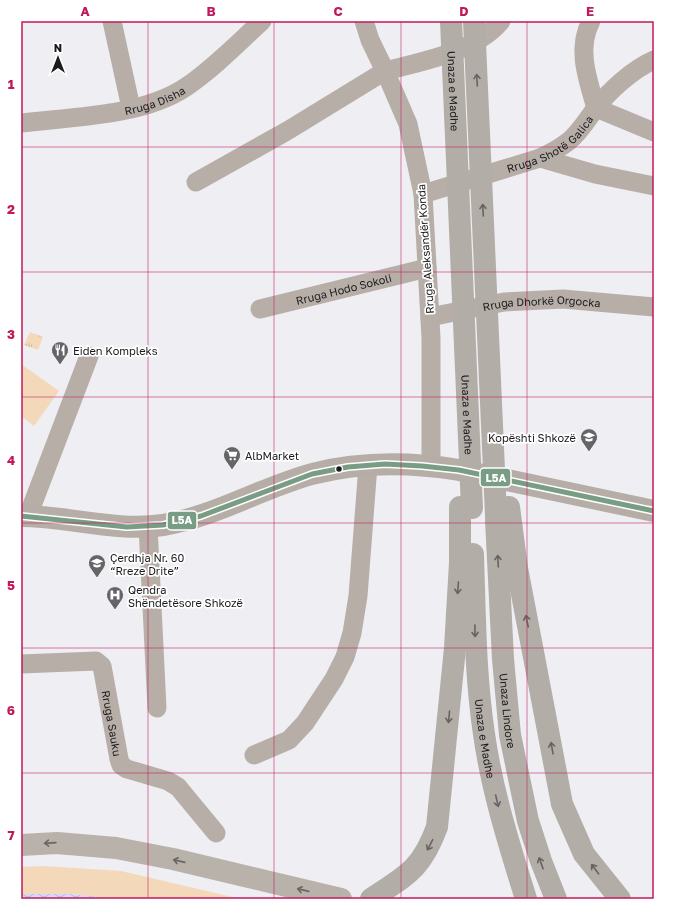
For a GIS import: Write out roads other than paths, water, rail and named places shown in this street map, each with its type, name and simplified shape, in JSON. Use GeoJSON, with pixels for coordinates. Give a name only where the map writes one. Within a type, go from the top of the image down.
{"type":"FeatureCollection","features":[{"type":"Feature","properties":{"kind":"highway","name":"Unaza e Madhe"},"geometry":{"type":"LineString","coordinates":[[451,21],[466,507],[480,702],[488,761],[502,823],[526,899]]}},
{"type":"Feature","properties":{"kind":"highway","name":"Unaza e Madhe"},"geometry":{"type":"LineString","coordinates":[[474,21],[485,243],[503,511]]}},
{"type":"Feature","properties":{"kind":"highway"},"geometry":{"type":"LineString","coordinates":[[371,899],[400,881],[414,869],[426,853],[437,827],[455,648],[460,563],[466,507]]}},
{"type":"Feature","properties":{"kind":"highway"},"geometry":{"type":"LineString","coordinates":[[503,511],[517,568],[562,804],[584,854],[620,899]]}},
{"type":"Feature","properties":{"kind":"highway","name":"Unaza Lindore"},"geometry":{"type":"LineString","coordinates":[[503,511],[508,720],[514,758],[528,821],[541,861],[556,899]]}},
{"type":"Feature","properties":{"kind":"main road"},"geometry":{"type":"LineString","coordinates":[[25,516],[115,526],[148,526],[177,522],[311,474],[368,465],[395,464],[431,465],[654,511]]}},
{"type":"Feature","properties":{"kind":"main road"},"geometry":{"type":"LineString","coordinates":[[21,845],[57,843],[116,848],[173,859],[341,899]]}},
{"type":"Feature","properties":{"kind":"street"},"geometry":{"type":"LineString","coordinates":[[112,21],[131,108]]}},
{"type":"Feature","properties":{"kind":"street","name":"Rruga Disha"},"geometry":{"type":"LineString","coordinates":[[21,123],[131,108],[164,99],[186,88],[205,73],[262,21]]}},
{"type":"Feature","properties":{"kind":"street","name":"Rruga Aleksandër Konda"},"geometry":{"type":"LineString","coordinates":[[364,21],[370,40],[408,124],[423,194],[430,317],[432,390],[431,465]]}},
{"type":"Feature","properties":{"kind":"street"},"geometry":{"type":"LineString","coordinates":[[196,182],[287,131],[385,71],[423,62],[473,44],[501,21]]}},
{"type":"Feature","properties":{"kind":"street"},"geometry":{"type":"LineString","coordinates":[[591,21],[585,34],[584,62],[596,108],[654,132]]}},
{"type":"Feature","properties":{"kind":"street","name":"Rruga Shotë Galica"},"geometry":{"type":"LineString","coordinates":[[423,194],[540,158],[557,150],[582,128],[596,108],[627,77],[642,65],[654,60]]}},
{"type":"Feature","properties":{"kind":"street"},"geometry":{"type":"LineString","coordinates":[[540,158],[595,174],[654,186]]}},
{"type":"Feature","properties":{"kind":"street","name":"Rruga Hodo Sokoli"},"geometry":{"type":"LineString","coordinates":[[260,309],[427,268]]}},
{"type":"Feature","properties":{"kind":"street","name":"Rruga Dhorkë Orgocka"},"geometry":{"type":"LineString","coordinates":[[430,317],[504,302],[563,299],[654,308]]}},
{"type":"Feature","properties":{"kind":"street"},"geometry":{"type":"LineString","coordinates":[[25,516],[89,356]]}},
{"type":"Feature","properties":{"kind":"street"},"geometry":{"type":"LineString","coordinates":[[254,755],[289,740],[305,723],[334,678],[345,657],[352,633],[358,596],[368,465]]}},
{"type":"Feature","properties":{"kind":"street"},"geometry":{"type":"LineString","coordinates":[[148,526],[157,708]]}},
{"type":"Feature","properties":{"kind":"street","name":"Rruga Sauku"},"geometry":{"type":"LineString","coordinates":[[21,664],[96,661],[102,666],[118,759],[121,765],[127,769],[168,781],[178,787],[216,833]]}},
{"type":"Feature","properties":{"kind":"water"},"geometry":{"type":"Polygon","coordinates":[[[21,894],[70,894],[118,899],[21,899],[21,894]]]}},
{"type":"Feature","properties":{"kind":"place","name":"Eiden Kompleks"},"geometry":{"type":"Point","coordinates":[60,365]}},
{"type":"Feature","properties":{"kind":"place","name":"Kopështi Shkozë"},"geometry":{"type":"Point","coordinates":[589,452]}},
{"type":"Feature","properties":{"kind":"place","name":"AlbMarket"},"geometry":{"type":"Point","coordinates":[232,470]}},
{"type":"Feature","properties":{"kind":"place","name":"Çerdhja Nr. 60 “Rreze Drite”"},"geometry":{"type":"Point","coordinates":[97,578]}},
{"type":"Feature","properties":{"kind":"place","name":"Qendra Shëndetësore Shkozë"},"geometry":{"type":"Point","coordinates":[115,610]}}]}
